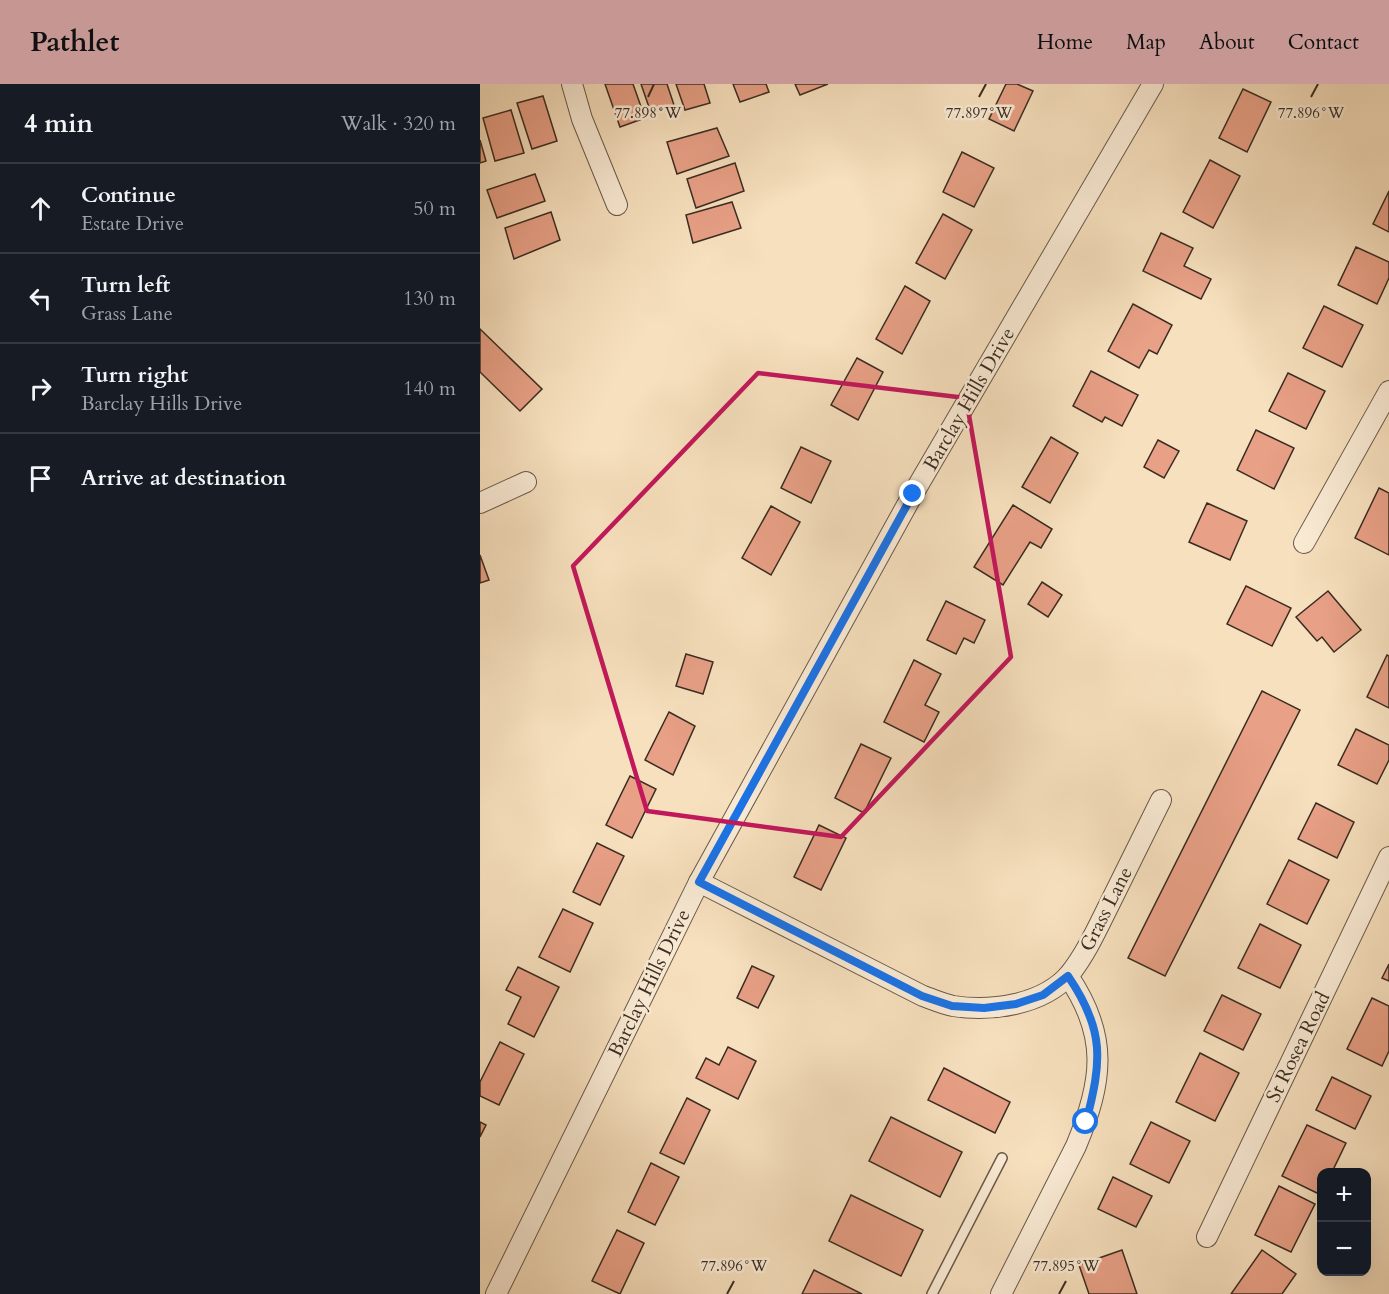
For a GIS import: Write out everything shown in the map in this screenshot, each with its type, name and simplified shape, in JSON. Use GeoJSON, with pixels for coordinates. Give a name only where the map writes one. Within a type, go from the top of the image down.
{"type":"FeatureCollection","features":[{"type":"Feature","properties":{"kind":"street"},"geometry":{"type":"LineString","coordinates":[[572,84],[582,119],[617,205]]}},
{"type":"Feature","properties":{"kind":"street","name":"Barclay Hills Drive"},"geometry":{"type":"LineString","coordinates":[[496,1294],[699,882],[913,494],[1153,84]]}},
{"type":"Feature","properties":{"kind":"street"},"geometry":{"type":"LineString","coordinates":[[1304,543],[1389,391]]}},
{"type":"Feature","properties":{"kind":"street"},"geometry":{"type":"LineString","coordinates":[[480,503],[526,482]]}},
{"type":"Feature","properties":{"kind":"street","name":"Grass Lane"},"geometry":{"type":"LineString","coordinates":[[699,882],[922,996],[952,1006],[984,1008],[1016,1004],[1043,995],[1068,976],[1096,930],[1161,800]]}},
{"type":"Feature","properties":{"kind":"street","name":"St Rosea Road"},"geometry":{"type":"LineString","coordinates":[[1207,1237],[1389,857]]}},
{"type":"Feature","properties":{"kind":"street"},"geometry":{"type":"LineString","coordinates":[[1000,1294],[1076,1146],[1086,1122],[1096,1085],[1098,1044],[1094,1028],[1080,994],[1068,976]]}},
{"type":"Feature","properties":{"kind":"lane"},"geometry":{"type":"LineString","coordinates":[[932,1294],[1002,1158]]}},
{"type":"Feature","properties":{"kind":"highlighted area"},"geometry":{"type":"Polygon","coordinates":[[[758,373],[966,398],[1011,657],[841,837],[647,811],[573,566],[758,373]]]}},
{"type":"Feature","properties":{"kind":"building"},"geometry":{"type":"Polygon","coordinates":[[[605,84],[633,84],[645,118],[620,127],[605,84]]]}},
{"type":"Feature","properties":{"kind":"building"},"geometry":{"type":"Polygon","coordinates":[[[641,84],[667,84],[674,105],[651,113],[641,84]]]}},
{"type":"Feature","properties":{"kind":"building"},"geometry":{"type":"Polygon","coordinates":[[[676,84],[704,84],[710,103],[685,110],[676,84]]]}},
{"type":"Feature","properties":{"kind":"building"},"geometry":{"type":"Polygon","coordinates":[[[733,84],[766,84],[769,92],[740,102],[733,84]]]}},
{"type":"Feature","properties":{"kind":"building"},"geometry":{"type":"Polygon","coordinates":[[[795,84],[828,84],[800,95],[795,84]]]}},
{"type":"Feature","properties":{"kind":"building"},"geometry":{"type":"Polygon","coordinates":[[[1006,84],[1017,84],[1033,91],[1014,131],[989,119],[1006,84]]]}},
{"type":"Feature","properties":{"kind":"building"},"geometry":{"type":"Polygon","coordinates":[[[1243,89],[1271,102],[1247,152],[1219,138],[1243,89]]]}},
{"type":"Feature","properties":{"kind":"building"},"geometry":{"type":"Polygon","coordinates":[[[543,96],[557,141],[532,149],[517,103],[543,96]]]}},
{"type":"Feature","properties":{"kind":"building"},"geometry":{"type":"Polygon","coordinates":[[[511,110],[524,153],[495,161],[483,118],[511,110]]]}},
{"type":"Feature","properties":{"kind":"building"},"geometry":{"type":"Polygon","coordinates":[[[717,128],[729,156],[677,174],[667,142],[717,128]]]}},
{"type":"Feature","properties":{"kind":"building"},"geometry":{"type":"Polygon","coordinates":[[[480,140],[486,161],[480,163],[480,140]]]}},
{"type":"Feature","properties":{"kind":"building"},"geometry":{"type":"Polygon","coordinates":[[[962,152],[994,168],[974,207],[943,192],[962,152]]]}},
{"type":"Feature","properties":{"kind":"building"},"geometry":{"type":"Polygon","coordinates":[[[1210,160],[1240,176],[1213,228],[1183,212],[1210,160]]]}},
{"type":"Feature","properties":{"kind":"building"},"geometry":{"type":"Polygon","coordinates":[[[735,163],[744,191],[696,208],[687,179],[735,163]]]}},
{"type":"Feature","properties":{"kind":"building"},"geometry":{"type":"Polygon","coordinates":[[[535,174],[545,201],[497,218],[487,190],[535,174]]]}},
{"type":"Feature","properties":{"kind":"building"},"geometry":{"type":"Polygon","coordinates":[[[1389,191],[1389,232],[1373,224],[1389,191]]]}},
{"type":"Feature","properties":{"kind":"building"},"geometry":{"type":"Polygon","coordinates":[[[732,202],[741,228],[693,243],[686,215],[732,202]]]}},
{"type":"Feature","properties":{"kind":"building"},"geometry":{"type":"Polygon","coordinates":[[[551,212],[560,240],[514,259],[505,228],[551,212]]]}},
{"type":"Feature","properties":{"kind":"building"},"geometry":{"type":"Polygon","coordinates":[[[943,214],[972,230],[945,279],[916,263],[943,214]]]}},
{"type":"Feature","properties":{"kind":"building"},"geometry":{"type":"Polygon","coordinates":[[[1161,233],[1193,248],[1184,266],[1211,279],[1201,299],[1143,271],[1161,233]]]}},
{"type":"Feature","properties":{"kind":"building"},"geometry":{"type":"Polygon","coordinates":[[[1356,247],[1389,262],[1389,278],[1377,304],[1338,285],[1356,247]]]}},
{"type":"Feature","properties":{"kind":"building"},"geometry":{"type":"Polygon","coordinates":[[[905,286],[930,301],[902,354],[876,339],[905,286]]]}},
{"type":"Feature","properties":{"kind":"building"},"geometry":{"type":"Polygon","coordinates":[[[1133,304],[1172,325],[1157,354],[1149,350],[1139,368],[1108,351],[1133,304]]]}},
{"type":"Feature","properties":{"kind":"building"},"geometry":{"type":"Polygon","coordinates":[[[1324,306],[1363,325],[1342,367],[1303,348],[1324,306]]]}},
{"type":"Feature","properties":{"kind":"building"},"geometry":{"type":"Polygon","coordinates":[[[480,329],[542,389],[520,411],[480,372],[480,329]]]}},
{"type":"Feature","properties":{"kind":"building"},"geometry":{"type":"Polygon","coordinates":[[[857,358],[883,372],[858,420],[831,405],[857,358]]]}},
{"type":"Feature","properties":{"kind":"building"},"geometry":{"type":"Polygon","coordinates":[[[1091,371],[1138,395],[1122,426],[1105,417],[1102,422],[1073,406],[1091,371]]]}},
{"type":"Feature","properties":{"kind":"building"},"geometry":{"type":"Polygon","coordinates":[[[1288,373],[1325,391],[1306,429],[1269,411],[1288,373]]]}},
{"type":"Feature","properties":{"kind":"building"},"geometry":{"type":"Polygon","coordinates":[[[1256,430],[1294,448],[1274,489],[1237,470],[1256,430]]]}},
{"type":"Feature","properties":{"kind":"building"},"geometry":{"type":"Polygon","coordinates":[[[1051,437],[1078,453],[1050,503],[1022,487],[1051,437]]]}},
{"type":"Feature","properties":{"kind":"building"},"geometry":{"type":"Polygon","coordinates":[[[1158,440],[1179,451],[1164,478],[1144,467],[1158,440]]]}},
{"type":"Feature","properties":{"kind":"building"},"geometry":{"type":"Polygon","coordinates":[[[801,447],[831,461],[811,503],[781,488],[801,447]]]}},
{"type":"Feature","properties":{"kind":"building"},"geometry":{"type":"Polygon","coordinates":[[[1379,488],[1389,493],[1389,555],[1355,538],[1379,488]]]}},
{"type":"Feature","properties":{"kind":"building"},"geometry":{"type":"Polygon","coordinates":[[[1207,503],[1247,521],[1230,560],[1189,542],[1207,503]]]}},
{"type":"Feature","properties":{"kind":"building"},"geometry":{"type":"Polygon","coordinates":[[[1013,505],[1052,529],[1041,548],[1030,542],[1003,585],[974,567],[1013,505]]]}},
{"type":"Feature","properties":{"kind":"building"},"geometry":{"type":"Polygon","coordinates":[[[771,506],[800,522],[771,575],[742,558],[771,506]]]}},
{"type":"Feature","properties":{"kind":"building"},"geometry":{"type":"Polygon","coordinates":[[[480,555],[489,580],[480,583],[480,555]]]}},
{"type":"Feature","properties":{"kind":"building"},"geometry":{"type":"Polygon","coordinates":[[[1042,582],[1062,595],[1048,617],[1028,604],[1042,582]]]}},
{"type":"Feature","properties":{"kind":"building"},"geometry":{"type":"Polygon","coordinates":[[[1246,586],[1291,608],[1272,646],[1227,624],[1246,586]]]}},
{"type":"Feature","properties":{"kind":"building"},"geometry":{"type":"Polygon","coordinates":[[[1328,591],[1361,630],[1334,652],[1322,637],[1317,641],[1296,617],[1328,591]]]}},
{"type":"Feature","properties":{"kind":"building"},"geometry":{"type":"Polygon","coordinates":[[[946,601],[985,620],[974,643],[964,638],[956,654],[927,640],[946,601]]]}},
{"type":"Feature","properties":{"kind":"building"},"geometry":{"type":"Polygon","coordinates":[[[686,654],[713,662],[703,694],[676,686],[686,654]]]}},
{"type":"Feature","properties":{"kind":"building"},"geometry":{"type":"Polygon","coordinates":[[[1387,655],[1389,656],[1389,708],[1367,697],[1387,655]]]}},
{"type":"Feature","properties":{"kind":"building"},"geometry":{"type":"Polygon","coordinates":[[[914,660],[941,674],[925,705],[939,712],[924,742],[884,722],[914,660]]]}},
{"type":"Feature","properties":{"kind":"building"},"geometry":{"type":"Polygon","coordinates":[[[1262,691],[1300,710],[1165,976],[1128,958],[1262,691]]]}},
{"type":"Feature","properties":{"kind":"building"},"geometry":{"type":"Polygon","coordinates":[[[669,712],[695,726],[673,775],[645,760],[669,712]]]}},
{"type":"Feature","properties":{"kind":"building"},"geometry":{"type":"Polygon","coordinates":[[[1356,729],[1389,745],[1389,760],[1377,784],[1338,765],[1356,729]]]}},
{"type":"Feature","properties":{"kind":"building"},"geometry":{"type":"Polygon","coordinates":[[[861,744],[891,758],[864,813],[835,798],[861,744]]]}},
{"type":"Feature","properties":{"kind":"building"},"geometry":{"type":"Polygon","coordinates":[[[630,776],[656,789],[632,838],[606,825],[630,776]]]}},
{"type":"Feature","properties":{"kind":"building"},"geometry":{"type":"Polygon","coordinates":[[[1316,803],[1354,822],[1337,858],[1298,839],[1316,803]]]}},
{"type":"Feature","properties":{"kind":"building"},"geometry":{"type":"Polygon","coordinates":[[[819,825],[846,838],[821,890],[794,877],[819,825]]]}},
{"type":"Feature","properties":{"kind":"building"},"geometry":{"type":"Polygon","coordinates":[[[597,843],[624,856],[600,905],[573,892],[597,843]]]}},
{"type":"Feature","properties":{"kind":"building"},"geometry":{"type":"Polygon","coordinates":[[[1289,860],[1329,880],[1307,924],[1267,904],[1289,860]]]}},
{"type":"Feature","properties":{"kind":"building"},"geometry":{"type":"Polygon","coordinates":[[[563,909],[593,923],[570,972],[539,957],[563,909]]]}},
{"type":"Feature","properties":{"kind":"building"},"geometry":{"type":"Polygon","coordinates":[[[1260,924],[1301,945],[1280,988],[1238,968],[1260,924]]]}},
{"type":"Feature","properties":{"kind":"building"},"geometry":{"type":"Polygon","coordinates":[[[1389,964],[1389,981],[1382,978],[1389,964]]]}},
{"type":"Feature","properties":{"kind":"building"},"geometry":{"type":"Polygon","coordinates":[[[752,966],[774,976],[758,1008],[737,998],[752,966]]]}},
{"type":"Feature","properties":{"kind":"building"},"geometry":{"type":"Polygon","coordinates":[[[518,967],[559,987],[534,1037],[508,1024],[521,997],[506,990],[518,967]]]}},
{"type":"Feature","properties":{"kind":"building"},"geometry":{"type":"Polygon","coordinates":[[[1222,995],[1261,1014],[1243,1050],[1204,1031],[1222,995]]]}},
{"type":"Feature","properties":{"kind":"building"},"geometry":{"type":"Polygon","coordinates":[[[1372,998],[1389,1006],[1389,1051],[1382,1066],[1347,1049],[1372,998]]]}},
{"type":"Feature","properties":{"kind":"building"},"geometry":{"type":"Polygon","coordinates":[[[500,1042],[524,1054],[499,1105],[480,1096],[480,1082],[500,1042]]]}},
{"type":"Feature","properties":{"kind":"building"},"geometry":{"type":"Polygon","coordinates":[[[728,1047],[756,1061],[738,1099],[696,1078],[706,1058],[719,1065],[728,1047]]]}},
{"type":"Feature","properties":{"kind":"building"},"geometry":{"type":"Polygon","coordinates":[[[1200,1053],[1239,1073],[1215,1121],[1176,1102],[1200,1053]]]}},
{"type":"Feature","properties":{"kind":"building"},"geometry":{"type":"Polygon","coordinates":[[[944,1068],[1010,1102],[995,1133],[928,1100],[944,1068]]]}},
{"type":"Feature","properties":{"kind":"building"},"geometry":{"type":"Polygon","coordinates":[[[1332,1077],[1371,1096],[1355,1129],[1316,1110],[1332,1077]]]}},
{"type":"Feature","properties":{"kind":"building"},"geometry":{"type":"Polygon","coordinates":[[[687,1098],[710,1110],[684,1164],[660,1153],[687,1098]]]}},
{"type":"Feature","properties":{"kind":"building"},"geometry":{"type":"Polygon","coordinates":[[[891,1117],[962,1152],[940,1197],[869,1161],[891,1117]]]}},
{"type":"Feature","properties":{"kind":"building"},"geometry":{"type":"Polygon","coordinates":[[[480,1122],[486,1125],[480,1137],[480,1122]]]}},
{"type":"Feature","properties":{"kind":"building"},"geometry":{"type":"Polygon","coordinates":[[[1151,1122],[1190,1141],[1169,1183],[1130,1164],[1151,1122]]]}},
{"type":"Feature","properties":{"kind":"building"},"geometry":{"type":"Polygon","coordinates":[[[1307,1125],[1346,1143],[1334,1168],[1317,1168],[1317,1193],[1282,1176],[1307,1125]]]}},
{"type":"Feature","properties":{"kind":"building"},"geometry":{"type":"Polygon","coordinates":[[[651,1163],[679,1177],[655,1225],[628,1212],[651,1163]]]}},
{"type":"Feature","properties":{"kind":"building"},"geometry":{"type":"Polygon","coordinates":[[[1113,1177],[1152,1196],[1136,1227],[1098,1209],[1113,1177]]]}},
{"type":"Feature","properties":{"kind":"building"},"geometry":{"type":"Polygon","coordinates":[[[1279,1186],[1315,1204],[1291,1252],[1255,1235],[1279,1186]]]}},
{"type":"Feature","properties":{"kind":"building"},"geometry":{"type":"Polygon","coordinates":[[[851,1195],[923,1230],[901,1276],[829,1241],[851,1195]]]}},
{"type":"Feature","properties":{"kind":"building"},"geometry":{"type":"Polygon","coordinates":[[[617,1230],[644,1243],[620,1294],[592,1281],[617,1230]]]}},
{"type":"Feature","properties":{"kind":"building"},"geometry":{"type":"Polygon","coordinates":[[[1122,1250],[1137,1294],[1089,1294],[1079,1265],[1122,1250]]]}},
{"type":"Feature","properties":{"kind":"building"},"geometry":{"type":"Polygon","coordinates":[[[1262,1250],[1296,1274],[1282,1294],[1231,1294],[1262,1250]]]}},
{"type":"Feature","properties":{"kind":"building"},"geometry":{"type":"Polygon","coordinates":[[[814,1270],[862,1294],[802,1294],[814,1270]]]}},
{"type":"Feature","properties":{"kind":"route"},"geometry":{"type":"LineString","coordinates":[[913,494],[699,882],[922,996],[952,1006],[984,1008],[1016,1004],[1043,995],[1068,976],[1080,994],[1098,1044],[1096,1085],[1086,1122]]}}]}
